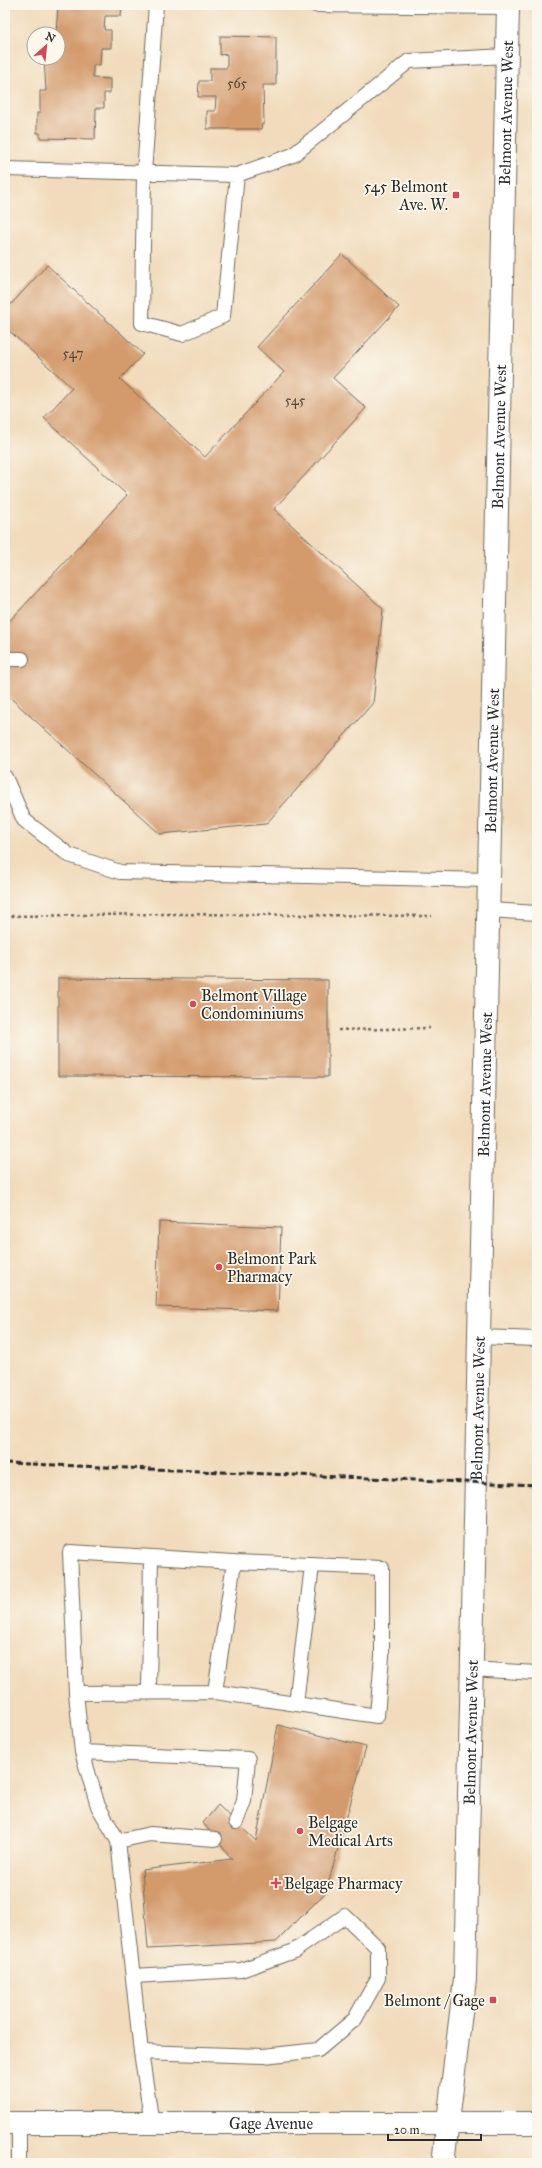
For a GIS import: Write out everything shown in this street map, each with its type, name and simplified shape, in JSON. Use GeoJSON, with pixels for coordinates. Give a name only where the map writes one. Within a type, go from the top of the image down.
{"type":"FeatureCollection","features":[{"type":"Feature","properties":{"kind":"street","name":"Belmont Avenue West"},"geometry":{"type":"LineString","coordinates":[[442,2163],[465,1979],[508,6]]}},
{"type":"Feature","properties":{"kind":"street","name":"Gage Avenue"},"geometry":{"type":"LineString","coordinates":[[12,2123],[537,2124]]}},
{"type":"Feature","properties":{"kind":"lane"},"geometry":{"type":"LineString","coordinates":[[156,5],[144,173],[142,322],[182,334],[223,316],[237,175]]}},
{"type":"Feature","properties":{"kind":"lane"},"geometry":{"type":"LineString","coordinates":[[315,5],[508,6]]}},
{"type":"Feature","properties":{"kind":"lane"},"geometry":{"type":"LineString","coordinates":[[5,169],[237,175],[293,155],[409,61],[507,56]]}},
{"type":"Feature","properties":{"kind":"lane"},"geometry":{"type":"LineString","coordinates":[[5,659],[22,659]]}},
{"type":"Feature","properties":{"kind":"lane"},"geometry":{"type":"LineString","coordinates":[[5,777],[24,820],[69,855],[120,872],[489,880]]}},
{"type":"Feature","properties":{"kind":"lane"},"geometry":{"type":"LineString","coordinates":[[489,910],[537,913]]}},
{"type":"Feature","properties":{"kind":"lane"},"geometry":{"type":"LineString","coordinates":[[479,1337],[537,1339]]}},
{"type":"Feature","properties":{"kind":"lane"},"geometry":{"type":"LineString","coordinates":[[76,1692],[215,1692],[377,1716],[382,1656],[382,1568],[234,1562],[70,1552],[76,1692],[82,1752],[98,1806],[118,1841],[141,2052],[152,2124]]}},
{"type":"Feature","properties":{"kind":"lane"},"geometry":{"type":"LineString","coordinates":[[149,1692],[151,1557]]}},
{"type":"Feature","properties":{"kind":"lane"},"geometry":{"type":"LineString","coordinates":[[215,1692],[234,1562]]}},
{"type":"Feature","properties":{"kind":"lane"},"geometry":{"type":"LineString","coordinates":[[296,1704],[312,1565]]}},
{"type":"Feature","properties":{"kind":"lane"},"geometry":{"type":"LineString","coordinates":[[472,1669],[537,1673]]}},
{"type":"Feature","properties":{"kind":"lane"},"geometry":{"type":"LineString","coordinates":[[82,1752],[248,1759],[244,1801],[236,1822]]}},
{"type":"Feature","properties":{"kind":"lane"},"geometry":{"type":"LineString","coordinates":[[118,1841],[150,1834],[215,1839]]}},
{"type":"Feature","properties":{"kind":"lane"},"geometry":{"type":"LineString","coordinates":[[133,1976],[241,1970],[294,1951],[345,1916],[378,1948],[378,1978],[355,2019],[318,2050],[264,2056],[141,2052]]}},
{"type":"Feature","properties":{"kind":"lane"},"geometry":{"type":"LineString","coordinates":[[12,2123],[19,2163]]}},
{"type":"Feature","properties":{"kind":"path"},"geometry":{"type":"LineString","coordinates":[[5,916],[170,914],[432,916]]}},
{"type":"Feature","properties":{"kind":"path"},"geometry":{"type":"LineString","coordinates":[[338,1030],[430,1028]]}},
{"type":"Feature","properties":{"kind":"building"},"geometry":{"type":"Polygon","coordinates":[[[58,5],[122,5],[121,16],[105,16],[104,30],[111,30],[111,48],[101,48],[100,65],[93,65],[93,78],[110,79],[110,93],[104,93],[104,108],[96,108],[95,139],[40,138],[40,133],[37,133],[37,113],[40,113],[40,91],[46,91],[44,66],[66,66],[66,26],[57,26],[58,5]]]}},
{"type":"Feature","properties":{"kind":"building"},"geometry":{"type":"Polygon","coordinates":[[[220,36],[276,37],[276,85],[263,85],[264,124],[262,124],[261,129],[207,129],[207,111],[215,111],[216,97],[198,97],[199,81],[210,81],[210,68],[227,68],[227,54],[220,55],[220,36]]]}},
{"type":"Feature","properties":{"kind":"building"},"geometry":{"type":"Polygon","coordinates":[[[342,254],[399,307],[333,378],[366,408],[274,509],[383,609],[373,703],[266,824],[160,834],[5,693],[5,626],[127,495],[44,418],[72,388],[5,327],[5,311],[47,265],[143,354],[120,379],[205,457],[284,372],[257,347],[342,254]]]}},
{"type":"Feature","properties":{"kind":"building","name":"Belmont Village Condominiums"},"geometry":{"type":"Polygon","coordinates":[[[58,978],[328,980],[328,1077],[58,1076],[58,978]]]}},
{"type":"Feature","properties":{"kind":"building","name":"Belmont Park Pharmacy"},"geometry":{"type":"Polygon","coordinates":[[[159,1222],[281,1227],[278,1311],[156,1307],[159,1222]]]}},
{"type":"Feature","properties":{"kind":"building","name":"Belgage Medical Arts"},"geometry":{"type":"Polygon","coordinates":[[[278,1725],[366,1747],[326,1892],[276,1942],[148,1949],[142,1870],[232,1859],[203,1823],[218,1805],[256,1841],[278,1725]]]}},
{"type":"Feature","properties":{"kind":"railway"},"geometry":{"type":"LineString","coordinates":[[5,1463],[537,1485]]}},
{"type":"Feature","properties":{"kind":"place","name":"545 Belmont Ave. W."},"geometry":{"type":"Point","coordinates":[456,195]}},
{"type":"Feature","properties":{"kind":"place","name":"Belmont Village Condominiums"},"geometry":{"type":"Point","coordinates":[193,1004]}},
{"type":"Feature","properties":{"kind":"place","name":"Belmont Park Pharmacy"},"geometry":{"type":"Point","coordinates":[219,1267]}},
{"type":"Feature","properties":{"kind":"place","name":"Belgage Medical Arts"},"geometry":{"type":"Point","coordinates":[300,1831]}},
{"type":"Feature","properties":{"kind":"place","name":"Belgage Pharmacy"},"geometry":{"type":"Point","coordinates":[276,1883]}},
{"type":"Feature","properties":{"kind":"place","name":"Belmont / Gage"},"geometry":{"type":"Point","coordinates":[493,2000]}}]}
